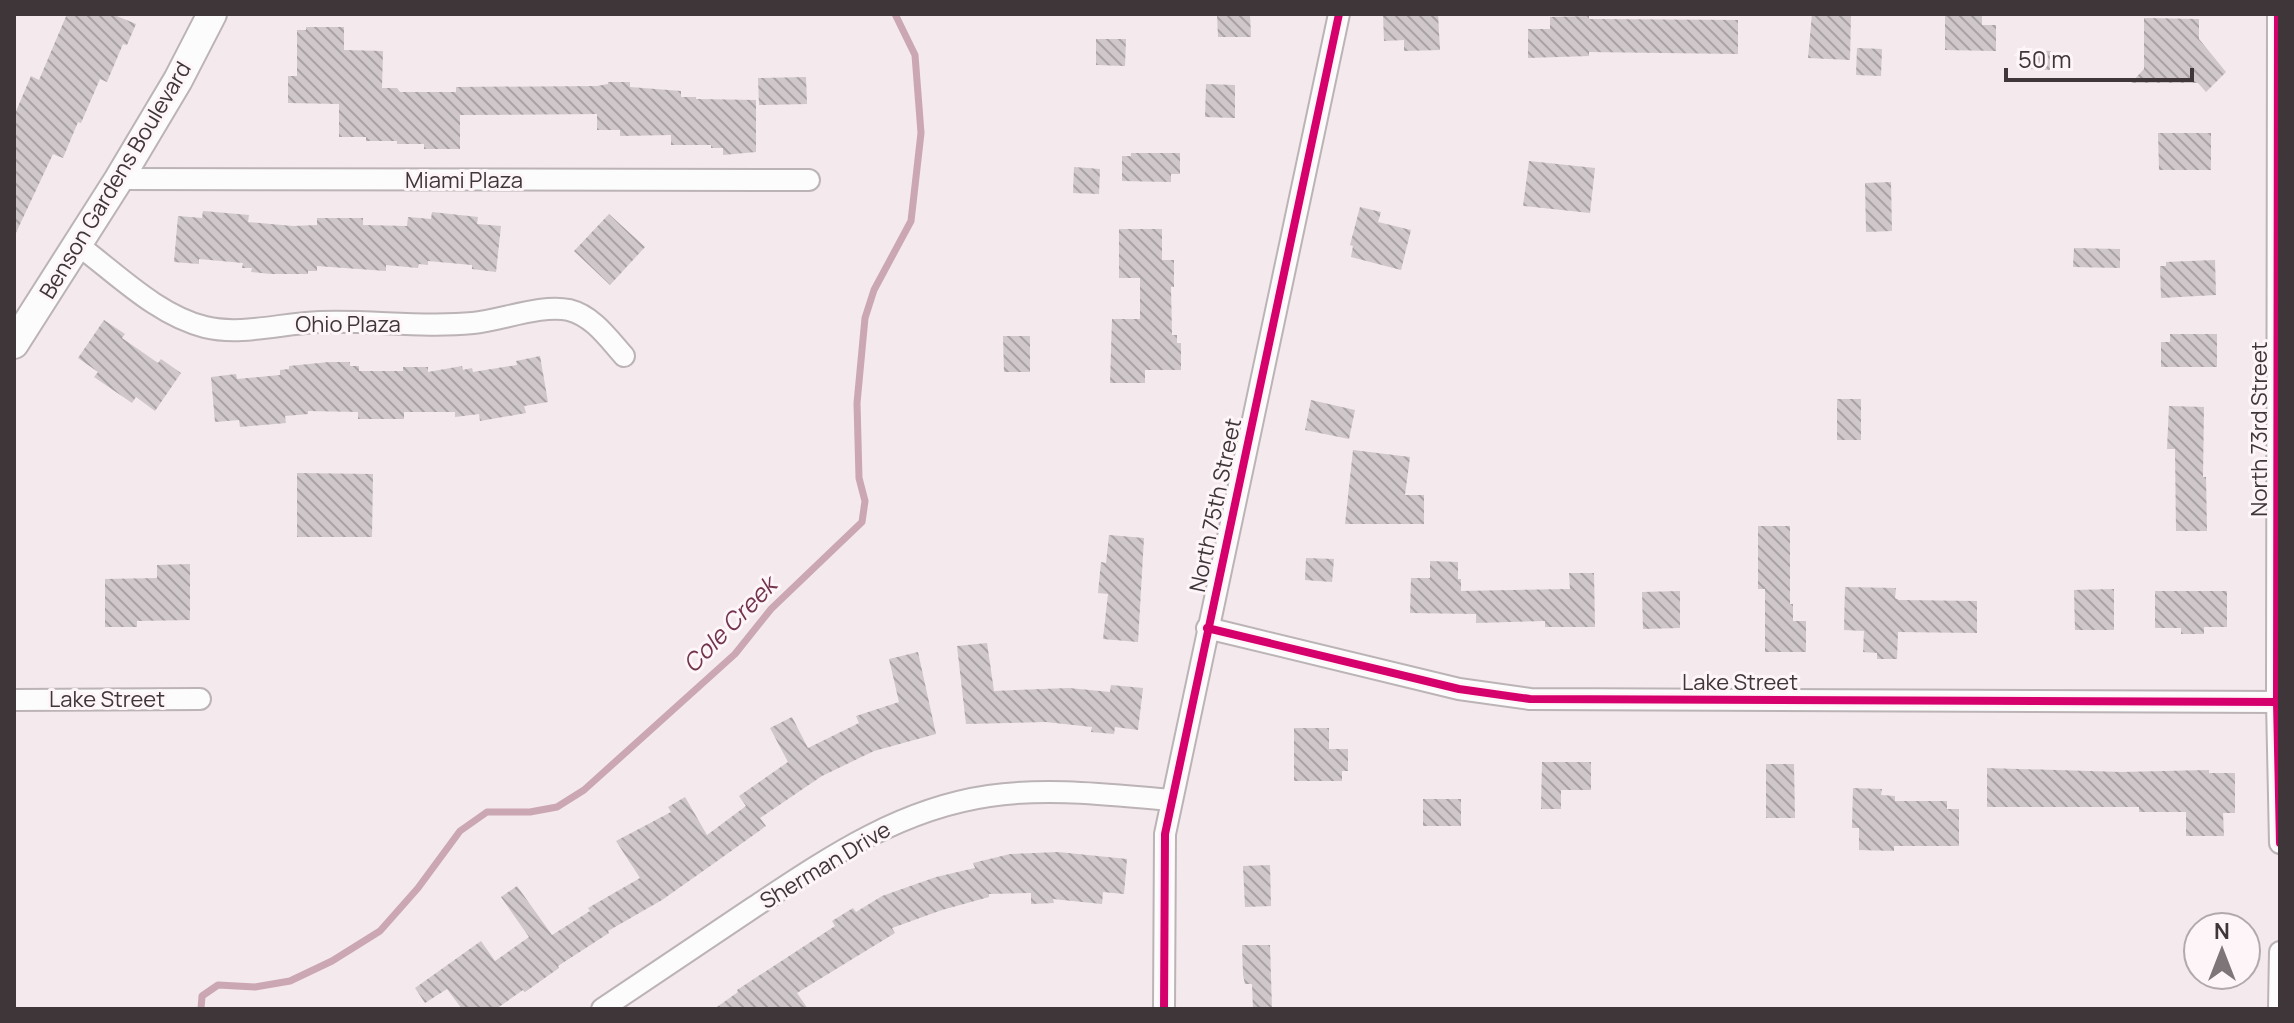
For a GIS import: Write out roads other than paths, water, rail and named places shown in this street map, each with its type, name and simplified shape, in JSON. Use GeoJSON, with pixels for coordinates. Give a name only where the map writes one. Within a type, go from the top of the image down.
{"type":"FeatureCollection","features":[{"type":"Feature","properties":{"kind":"street","name":"Benson Gardens Boulevard"},"geometry":{"type":"LineString","coordinates":[[14,344],[119,179],[178,80],[212,14]]}},
{"type":"Feature","properties":{"kind":"street","name":"North 75th Street"},"geometry":{"type":"LineString","coordinates":[[1164,1009],[1165,834],[1339,14]]}},
{"type":"Feature","properties":{"kind":"street","name":"North 73rd Street"},"geometry":{"type":"LineString","coordinates":[[2278,14],[2280,843]]}},
{"type":"Feature","properties":{"kind":"street","name":"Miami Plaza"},"geometry":{"type":"LineString","coordinates":[[119,179],[809,180]]}},
{"type":"Feature","properties":{"kind":"street","name":"Ohio Plaza"},"geometry":{"type":"LineString","coordinates":[[78,245],[160,308],[184,322],[209,328],[228,331],[322,322],[470,323],[558,308],[586,317],[624,356]]}},
{"type":"Feature","properties":{"kind":"street","name":"Lake Street"},"geometry":{"type":"LineString","coordinates":[[1207,628],[1459,689],[1530,699],[2278,702]]}},
{"type":"Feature","properties":{"kind":"street","name":"Lake Street"},"geometry":{"type":"LineString","coordinates":[[14,700],[200,699]]}},
{"type":"Feature","properties":{"kind":"street","name":"Sherman Drive"},"geometry":{"type":"LineString","coordinates":[[602,1009],[837,852],[905,818],[944,805],[1032,791],[1067,790],[1171,800]]}},
{"type":"Feature","properties":{"kind":"street"},"geometry":{"type":"LineString","coordinates":[[2279,1009],[2280,952]]}},
{"type":"Feature","properties":{"kind":"waterway","name":"Cole Creek"},"geometry":{"type":"LineString","coordinates":[[201,1009],[202,996],[218,985],[255,987],[290,981],[332,961],[380,931],[418,888],[460,831],[487,812],[530,812],[557,807],[584,790],[735,654],[771,609],[862,522],[865,501],[859,478],[857,403],[865,318],[874,290],[911,221],[921,133],[915,55],[895,14]]}}]}
